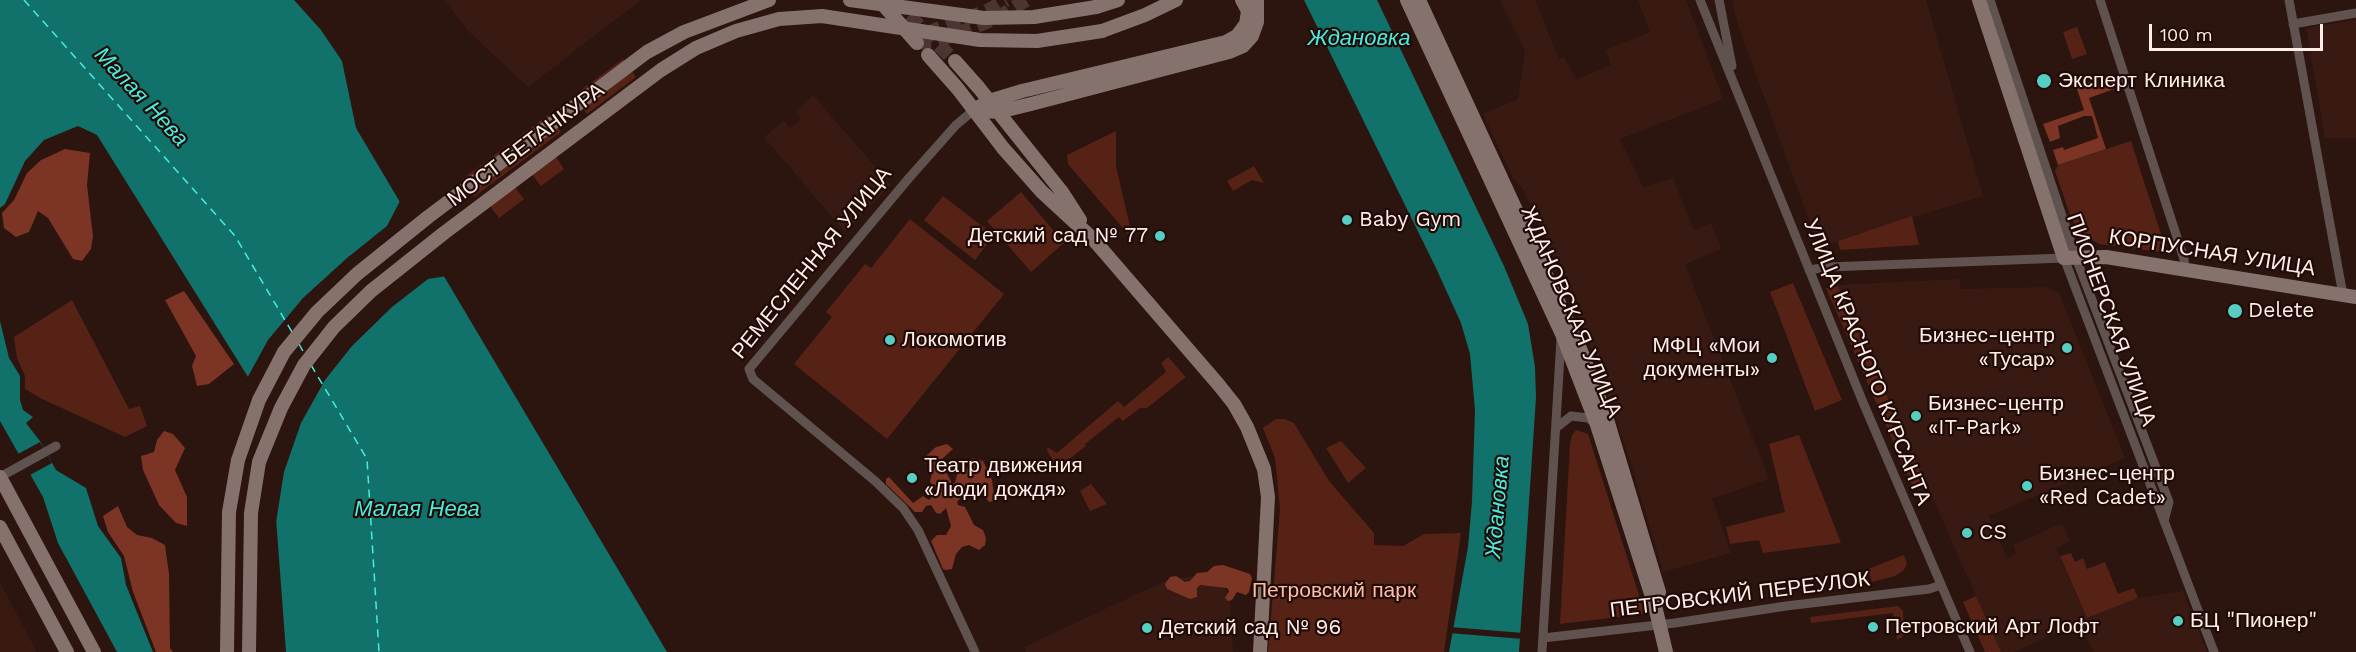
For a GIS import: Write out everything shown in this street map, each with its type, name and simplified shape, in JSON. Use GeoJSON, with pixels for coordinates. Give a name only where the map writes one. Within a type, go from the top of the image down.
{"type":"FeatureCollection","features":[{"type":"Feature","properties":{"kind":"main road","name":"МОСТ БЕТАНКУРА"},"geometry":{"type":"LineString","coordinates":[[227,652],[229,512],[238,460],[259,400],[284,352],[317,312],[357,274],[428,217],[647,52],[723,15],[769,0]]}},
{"type":"Feature","properties":{"kind":"main road"},"geometry":{"type":"LineString","coordinates":[[850,0],[984,18],[1034,17],[1096,8],[1118,0]]}},
{"type":"Feature","properties":{"kind":"main road"},"geometry":{"type":"LineString","coordinates":[[879,0],[917,43]]}},
{"type":"Feature","properties":{"kind":"main road","name":"МОСТ БЕТАНКУРА"},"geometry":{"type":"LineString","coordinates":[[249,652],[251,513],[259,462],[281,408],[304,365],[334,327],[371,291],[444,233],[662,70],[696,48],[736,32],[779,19],[822,16],[980,40],[1037,41],[1102,31],[1145,15],[1176,0]]}},
{"type":"Feature","properties":{"kind":"main road"},"geometry":{"type":"LineString","coordinates":[[994,106],[1022,91],[1226,42],[1237,36],[1246,24],[1248,11],[1242,0]]}},
{"type":"Feature","properties":{"kind":"main road"},"geometry":{"type":"LineString","coordinates":[[994,106],[1229,52],[1243,46],[1252,36],[1257,22],[1257,0]]}},
{"type":"Feature","properties":{"kind":"main road","name":"ЖДАНОВСКАЯ УЛИЦА"},"geometry":{"type":"LineString","coordinates":[[1407,0],[1562,334],[1597,424],[1675,652]]}},
{"type":"Feature","properties":{"kind":"main road","name":"ЖДАНОВСКАЯ УЛИЦА"},"geometry":{"type":"LineString","coordinates":[[1419,0],[1581,351],[1606,416],[1664,624],[1666,652]]}},
{"type":"Feature","properties":{"kind":"main road","name":"ПИОНЕРСКАЯ УЛИЦА"},"geometry":{"type":"LineString","coordinates":[[1979,0],[2070,258]]}},
{"type":"Feature","properties":{"kind":"main road"},"geometry":{"type":"LineString","coordinates":[[928,56],[974,110],[995,139],[1042,192],[1092,239],[1218,384],[1234,404],[1247,427],[1264,469],[1267,491],[1260,652]]}},
{"type":"Feature","properties":{"kind":"main road"},"geometry":{"type":"LineString","coordinates":[[955,61],[1062,192],[1092,239]]}},
{"type":"Feature","properties":{"kind":"main road","name":"РЕМЕСЛЕННАЯ УЛИЦА"},"geometry":{"type":"LineString","coordinates":[[974,110],[994,106]]}},
{"type":"Feature","properties":{"kind":"main road","name":"КОРПУСНАЯ УЛИЦА"},"geometry":{"type":"LineString","coordinates":[[2070,258],[2106,257],[2350,296]]}},
{"type":"Feature","properties":{"kind":"main road"},"geometry":{"type":"LineString","coordinates":[[0,477],[94,652]]}},
{"type":"Feature","properties":{"kind":"main road"},"geometry":{"type":"LineString","coordinates":[[0,527],[67,652]]}},
{"type":"Feature","properties":{"kind":"street","name":"УЛИЦА КРАСНОГО КУРСАНТА"},"geometry":{"type":"LineString","coordinates":[[1700,0],[1809,270],[1970,652]]}},
{"type":"Feature","properties":{"kind":"street","name":"УЛИЦА КРАСНОГО КУРСАНТА"},"geometry":{"type":"LineString","coordinates":[[1719,0],[1735,83]]}},
{"type":"Feature","properties":{"kind":"street","name":"ПИОНЕРСКАЯ УЛИЦА"},"geometry":{"type":"LineString","coordinates":[[1990,0],[2070,258],[2164,522],[2214,652]]}},
{"type":"Feature","properties":{"kind":"street"},"geometry":{"type":"LineString","coordinates":[[2100,0],[2184,259],[2185,270]]}},
{"type":"Feature","properties":{"kind":"street"},"geometry":{"type":"LineString","coordinates":[[2289,0],[2350,296]]}},
{"type":"Feature","properties":{"kind":"street"},"geometry":{"type":"LineString","coordinates":[[2293,24],[2356,13]]}},
{"type":"Feature","properties":{"kind":"street","name":"РЕМЕСЛЕННАЯ УЛИЦА"},"geometry":{"type":"LineString","coordinates":[[974,110],[956,125],[909,178],[749,369],[753,379],[875,481],[903,508],[918,530],[975,652]]}},
{"type":"Feature","properties":{"kind":"street","name":"ПИОНЕРСКАЯ УЛИЦА"},"geometry":{"type":"LineString","coordinates":[[2070,258],[2169,502],[2164,522]]}},
{"type":"Feature","properties":{"kind":"street","name":"КОРПУСНАЯ УЛИЦА"},"geometry":{"type":"LineString","coordinates":[[1809,270],[2070,258]]}},
{"type":"Feature","properties":{"kind":"street"},"geometry":{"type":"LineString","coordinates":[[1542,652],[1562,334]]}},
{"type":"Feature","properties":{"kind":"street"},"geometry":{"type":"LineString","coordinates":[[1556,428],[1571,416],[1588,418],[1597,424]]}},
{"type":"Feature","properties":{"kind":"street"},"geometry":{"type":"LineString","coordinates":[[0,477],[56,446]]}},
{"type":"Feature","properties":{"kind":"street","name":"ПЕТРОВСКИЙ ПЕРЕУЛОК"},"geometry":{"type":"LineString","coordinates":[[1543,638],[1929,589],[1941,585]]}},
{"type":"Feature","properties":{"kind":"shaded area"},"geometry":{"type":"Polygon","coordinates":[[[444,0],[641,0],[528,87],[468,31],[444,0]]]}},
{"type":"Feature","properties":{"kind":"shaded area"},"geometry":{"type":"Polygon","coordinates":[[[1500,0],[1535,0],[1559,59],[1564,57],[1576,80],[1611,65],[1606,50],[1650,32],[1638,0],[1686,0],[1723,99],[1620,139],[1643,187],[1673,178],[1694,230],[1711,223],[1722,249],[1685,264],[1769,479],[1712,499],[1731,553],[1663,572],[1628,454],[1591,347],[1525,192],[1513,178],[1483,114],[1518,99],[1525,51],[1500,0]]]}},
{"type":"Feature","properties":{"kind":"shaded area"},"geometry":{"type":"Polygon","coordinates":[[[1926,0],[1983,196],[1819,248],[1738,25],[1732,1],[1926,0]]]}},
{"type":"Feature","properties":{"kind":"shaded area"},"geometry":{"type":"Polygon","coordinates":[[[2356,20],[2356,138],[2325,138],[2306,28],[2356,20]]]}},
{"type":"Feature","properties":{"kind":"shaded area"},"geometry":{"type":"Polygon","coordinates":[[[2110,75],[2114,89],[2089,98],[2106,149],[2058,165],[2053,150],[2063,147],[2064,150],[2098,138],[2092,116],[2084,116],[2058,126],[2060,138],[2050,142],[2043,124],[2084,110],[2076,86],[2110,75]]]}},
{"type":"Feature","properties":{"kind":"shaded area"},"geometry":{"type":"Polygon","coordinates":[[[813,95],[891,185],[845,232],[764,137],[784,121],[790,128],[801,119],[796,112],[813,95]]]}},
{"type":"Feature","properties":{"kind":"shaded area"},"geometry":{"type":"Polygon","coordinates":[[[65,149],[90,153],[87,185],[93,236],[91,249],[82,261],[73,259],[48,218],[38,211],[29,232],[16,237],[4,228],[2,213],[14,200],[27,173],[41,160],[65,149]]]}},
{"type":"Feature","properties":{"kind":"shaded area"},"geometry":{"type":"Polygon","coordinates":[[[1960,279],[1960,289],[2046,287],[2059,293],[2125,458],[1989,516],[2007,558],[2016,553],[2013,545],[2062,523],[2070,541],[2056,548],[2087,618],[2138,598],[2183,591],[2207,652],[2093,652],[2080,622],[2014,652],[2001,652],[1838,285],[1960,279]]]}},
{"type":"Feature","properties":{"kind":"shaded area"},"geometry":{"type":"Polygon","coordinates":[[[184,291],[234,364],[209,384],[197,386],[192,366],[196,356],[165,300],[184,291]]]}},
{"type":"Feature","properties":{"kind":"shaded area"},"geometry":{"type":"Polygon","coordinates":[[[164,431],[173,434],[185,448],[175,470],[187,497],[187,526],[176,523],[159,505],[143,470],[141,456],[154,452],[157,440],[164,431]]]}},
{"type":"Feature","properties":{"kind":"shaded area"},"geometry":{"type":"Polygon","coordinates":[[[947,444],[953,449],[942,459],[941,463],[952,483],[955,483],[958,471],[965,472],[972,458],[983,461],[992,480],[994,501],[989,502],[977,485],[971,487],[957,502],[958,505],[965,507],[974,525],[983,530],[986,538],[985,545],[979,550],[969,545],[962,547],[956,554],[952,569],[946,570],[943,569],[931,541],[937,535],[946,535],[951,526],[946,508],[940,514],[936,513],[931,505],[926,506],[922,512],[915,512],[886,484],[886,479],[889,477],[913,503],[923,496],[929,500],[937,491],[930,482],[933,468],[926,460],[926,456],[936,447],[947,444]]]}},
{"type":"Feature","properties":{"kind":"shaded area"},"geometry":{"type":"Polygon","coordinates":[[[118,506],[127,527],[137,535],[152,538],[165,545],[169,574],[170,648],[173,652],[156,652],[133,592],[124,556],[108,532],[103,516],[118,506]]]}},
{"type":"Feature","properties":{"kind":"shaded area"},"geometry":{"type":"Polygon","coordinates":[[[1223,565],[1250,574],[1252,578],[1249,592],[1246,595],[1237,592],[1232,600],[1228,601],[1225,598],[1229,591],[1227,588],[1200,585],[1197,588],[1197,597],[1190,599],[1167,589],[1165,584],[1170,577],[1176,576],[1185,582],[1190,581],[1197,573],[1207,572],[1214,566],[1223,565]]]}},
{"type":"Feature","properties":{"kind":"shaded area","name":"Детский сад № 96"},"geometry":{"type":"Polygon","coordinates":[[[1217,573],[1230,598],[1233,652],[1026,652],[1024,647],[1167,580],[1217,573]]]}},
{"type":"Feature","properties":{"kind":"shaded area"},"geometry":{"type":"Polygon","coordinates":[[[0,583],[18,616],[37,652],[0,652],[0,583]]]}},
{"type":"Feature","properties":{"kind":"green space"},"geometry":{"type":"Polygon","coordinates":[[[2077,27],[2087,54],[2072,59],[2063,32],[2077,27]]]}},
{"type":"Feature","properties":{"kind":"green space"},"geometry":{"type":"Polygon","coordinates":[[[623,59],[636,77],[587,114],[573,96],[623,59]]]}},
{"type":"Feature","properties":{"kind":"green space"},"geometry":{"type":"Polygon","coordinates":[[[548,115],[561,132],[474,197],[461,180],[548,115]]]}},
{"type":"Feature","properties":{"kind":"green space"},"geometry":{"type":"Polygon","coordinates":[[[1116,131],[1116,166],[1131,231],[1128,234],[1068,164],[1067,155],[1116,131]]]}},
{"type":"Feature","properties":{"kind":"green space"},"geometry":{"type":"Polygon","coordinates":[[[2131,141],[2167,253],[2099,244],[2079,232],[2070,215],[2055,171],[2058,165],[2131,141]]]}},
{"type":"Feature","properties":{"kind":"green space"},"geometry":{"type":"Polygon","coordinates":[[[554,154],[564,169],[541,186],[530,172],[554,154]]]}},
{"type":"Feature","properties":{"kind":"green space"},"geometry":{"type":"Polygon","coordinates":[[[1254,166],[1264,183],[1252,180],[1233,191],[1227,181],[1254,166]]]}},
{"type":"Feature","properties":{"kind":"green space"},"geometry":{"type":"Polygon","coordinates":[[[513,185],[524,199],[499,218],[488,203],[513,185]]]}},
{"type":"Feature","properties":{"kind":"green space"},"geometry":{"type":"Polygon","coordinates":[[[1021,192],[1064,243],[1031,272],[987,221],[1021,192]]]}},
{"type":"Feature","properties":{"kind":"green space"},"geometry":{"type":"Polygon","coordinates":[[[943,196],[994,235],[975,260],[924,220],[943,196]]]}},
{"type":"Feature","properties":{"kind":"green space"},"geometry":{"type":"Polygon","coordinates":[[[1912,216],[1919,245],[1840,250],[1838,241],[1912,216]]]}},
{"type":"Feature","properties":{"kind":"green space","name":"Локомотив"},"geometry":{"type":"Polygon","coordinates":[[[910,219],[1004,294],[887,439],[794,364],[832,317],[826,312],[865,264],[871,268],[910,219]]]}},
{"type":"Feature","properties":{"kind":"green space"},"geometry":{"type":"Polygon","coordinates":[[[1793,283],[1842,400],[1815,411],[1770,292],[1793,283]]]}},
{"type":"Feature","properties":{"kind":"green space"},"geometry":{"type":"Polygon","coordinates":[[[1838,286],[1907,441],[1895,446],[1826,288],[1838,286]]]}},
{"type":"Feature","properties":{"kind":"green space"},"geometry":{"type":"Polygon","coordinates":[[[72,300],[129,409],[140,406],[147,426],[125,437],[25,389],[25,376],[17,358],[14,337],[72,300]]]}},
{"type":"Feature","properties":{"kind":"green space"},"geometry":{"type":"Polygon","coordinates":[[[1168,357],[1186,377],[1147,408],[1140,408],[1123,421],[1119,417],[1085,444],[1086,446],[1057,466],[1047,451],[1048,447],[1057,453],[1118,401],[1124,407],[1166,372],[1161,363],[1168,357]]]}},
{"type":"Feature","properties":{"kind":"green space","name":"Петровский парк"},"geometry":{"type":"Polygon","coordinates":[[[1276,419],[1285,419],[1294,423],[1329,481],[1374,533],[1374,545],[1403,546],[1424,534],[1461,533],[1444,652],[1268,652],[1280,509],[1275,458],[1263,428],[1276,419]]]}},
{"type":"Feature","properties":{"kind":"green space"},"geometry":{"type":"Polygon","coordinates":[[[1576,430],[1588,434],[1645,614],[1560,624],[1570,444],[1576,430]]]}},
{"type":"Feature","properties":{"kind":"green space"},"geometry":{"type":"Polygon","coordinates":[[[1799,435],[1841,543],[1763,553],[1759,540],[1730,544],[1726,527],[1785,512],[1769,444],[1799,435]]]}},
{"type":"Feature","properties":{"kind":"green space"},"geometry":{"type":"Polygon","coordinates":[[[1341,441],[1366,468],[1348,483],[1326,448],[1341,441]]]}},
{"type":"Feature","properties":{"kind":"green space"},"geometry":{"type":"Polygon","coordinates":[[[1912,452],[1925,483],[1913,488],[1900,457],[1912,452]]]}},
{"type":"Feature","properties":{"kind":"green space"},"geometry":{"type":"Polygon","coordinates":[[[1091,484],[1107,504],[1090,511],[1080,491],[1091,484]]]}},
{"type":"Feature","properties":{"kind":"green space"},"geometry":{"type":"Polygon","coordinates":[[[2071,553],[2075,562],[2083,558],[2087,569],[2105,562],[2118,594],[2134,588],[2138,598],[2087,618],[2060,556],[2071,553]]]}},
{"type":"Feature","properties":{"kind":"green space"},"geometry":{"type":"Polygon","coordinates":[[[1904,555],[1907,563],[1904,570],[1895,576],[1872,582],[1868,569],[1904,555]]]}},
{"type":"Feature","properties":{"kind":"green space"},"geometry":{"type":"Polygon","coordinates":[[[1976,596],[2001,652],[1985,652],[1963,602],[1976,596]]]}},
{"type":"Feature","properties":{"kind":"green space"},"geometry":{"type":"Polygon","coordinates":[[[1898,606],[1903,611],[1904,634],[1897,640],[1893,613],[1811,623],[1810,617],[1898,606]]]}},
{"type":"Feature","properties":{"kind":"water","name":"Малая Нева"},"geometry":{"type":"Polygon","coordinates":[[[0,0],[294,0],[321,30],[342,61],[356,128],[667,652],[286,652],[276,518],[259,451],[248,377],[97,135],[78,126],[44,140],[25,161],[5,204],[0,208],[0,0]]]}},
{"type":"Feature","properties":{"kind":"water","name":"Ждановка"},"geometry":{"type":"Polygon","coordinates":[[[1304,0],[1377,0],[1504,266],[1528,324],[1535,367],[1536,397],[1519,652],[1449,652],[1468,547],[1472,501],[1475,410],[1470,354],[1461,323],[1436,268],[1304,0]]]}},
{"type":"Feature","properties":{"kind":"water"},"geometry":{"type":"Polygon","coordinates":[[[0,321],[9,358],[20,376],[20,400],[23,410],[33,417],[26,423],[40,441],[56,470],[86,488],[98,526],[121,558],[126,585],[153,652],[117,652],[58,543],[43,497],[0,421],[0,321]]]}},
{"type":"Feature","properties":{"kind":"pier"},"geometry":{"type":"Polygon","coordinates":[[[401,199],[447,276],[428,279],[392,307],[352,346],[325,380],[301,423],[284,472],[274,535],[273,518],[256,452],[245,382],[268,340],[303,298],[387,226],[401,199]]]}},
{"type":"Feature","properties":{"kind":"pier"},"geometry":{"type":"Polygon","coordinates":[[[40,442],[52,463],[30,475],[18,454],[40,442]]]}},
{"type":"Feature","properties":{"kind":"pier"},"geometry":{"type":"Polygon","coordinates":[[[1450,627],[1523,633],[1523,639],[1449,633],[1450,627]]]}},
{"type":"Feature","properties":{"kind":"ferry route"},"geometry":{"type":"LineString","coordinates":[[24,0],[235,236],[292,332]]}},
{"type":"Feature","properties":{"kind":"ferry route"},"geometry":{"type":"LineString","coordinates":[[299,344],[304,353]]}},
{"type":"Feature","properties":{"kind":"ferry route"},"geometry":{"type":"LineString","coordinates":[[311,365],[367,459],[379,652]]}},
{"type":"Feature","properties":{"kind":"tunnel"},"geometry":{"type":"LineString","coordinates":[[927,33],[989,10],[1006,0]]}},
{"type":"Feature","properties":{"kind":"tunnel"},"geometry":{"type":"LineString","coordinates":[[917,43],[957,34],[999,17],[1026,0]]}},
{"type":"Feature","properties":{"kind":"tunnel"},"geometry":{"type":"LineString","coordinates":[[894,1],[955,61]]}},
{"type":"Feature","properties":{"kind":"place","name":"Эксперт Клиника"},"geometry":{"type":"Point","coordinates":[2044,81]}},
{"type":"Feature","properties":{"kind":"place","name":"Baby Gym"},"geometry":{"type":"Point","coordinates":[1347,220]}},
{"type":"Feature","properties":{"kind":"place","name":"Детский сад № 77"},"geometry":{"type":"Point","coordinates":[1160,236]}},
{"type":"Feature","properties":{"kind":"place","name":"Delete"},"geometry":{"type":"Point","coordinates":[2235,311]}},
{"type":"Feature","properties":{"kind":"place","name":"Локомотив"},"geometry":{"type":"Point","coordinates":[890,340]}},
{"type":"Feature","properties":{"kind":"place","name":"Бизнес-центр «Тусар»"},"geometry":{"type":"Point","coordinates":[2067,348]}},
{"type":"Feature","properties":{"kind":"place","name":"МФЦ «Мои документы»"},"geometry":{"type":"Point","coordinates":[1772,358]}},
{"type":"Feature","properties":{"kind":"place","name":"Бизнес-центр «IT-Park»"},"geometry":{"type":"Point","coordinates":[1916,416]}},
{"type":"Feature","properties":{"kind":"place","name":"Театр движения «Люди дождя»"},"geometry":{"type":"Point","coordinates":[912,478]}},
{"type":"Feature","properties":{"kind":"place","name":"Бизнес-центр «Red Cadet»"},"geometry":{"type":"Point","coordinates":[2027,486]}},
{"type":"Feature","properties":{"kind":"place","name":"CS"},"geometry":{"type":"Point","coordinates":[1967,533]}},
{"type":"Feature","properties":{"kind":"place","name":"БЦ \"Пионер\""},"geometry":{"type":"Point","coordinates":[2178,621]}},
{"type":"Feature","properties":{"kind":"place","name":"Петровский Арт Лофт"},"geometry":{"type":"Point","coordinates":[1873,627]}},
{"type":"Feature","properties":{"kind":"place","name":"Детский сад № 96"},"geometry":{"type":"Point","coordinates":[1147,628]}}]}
